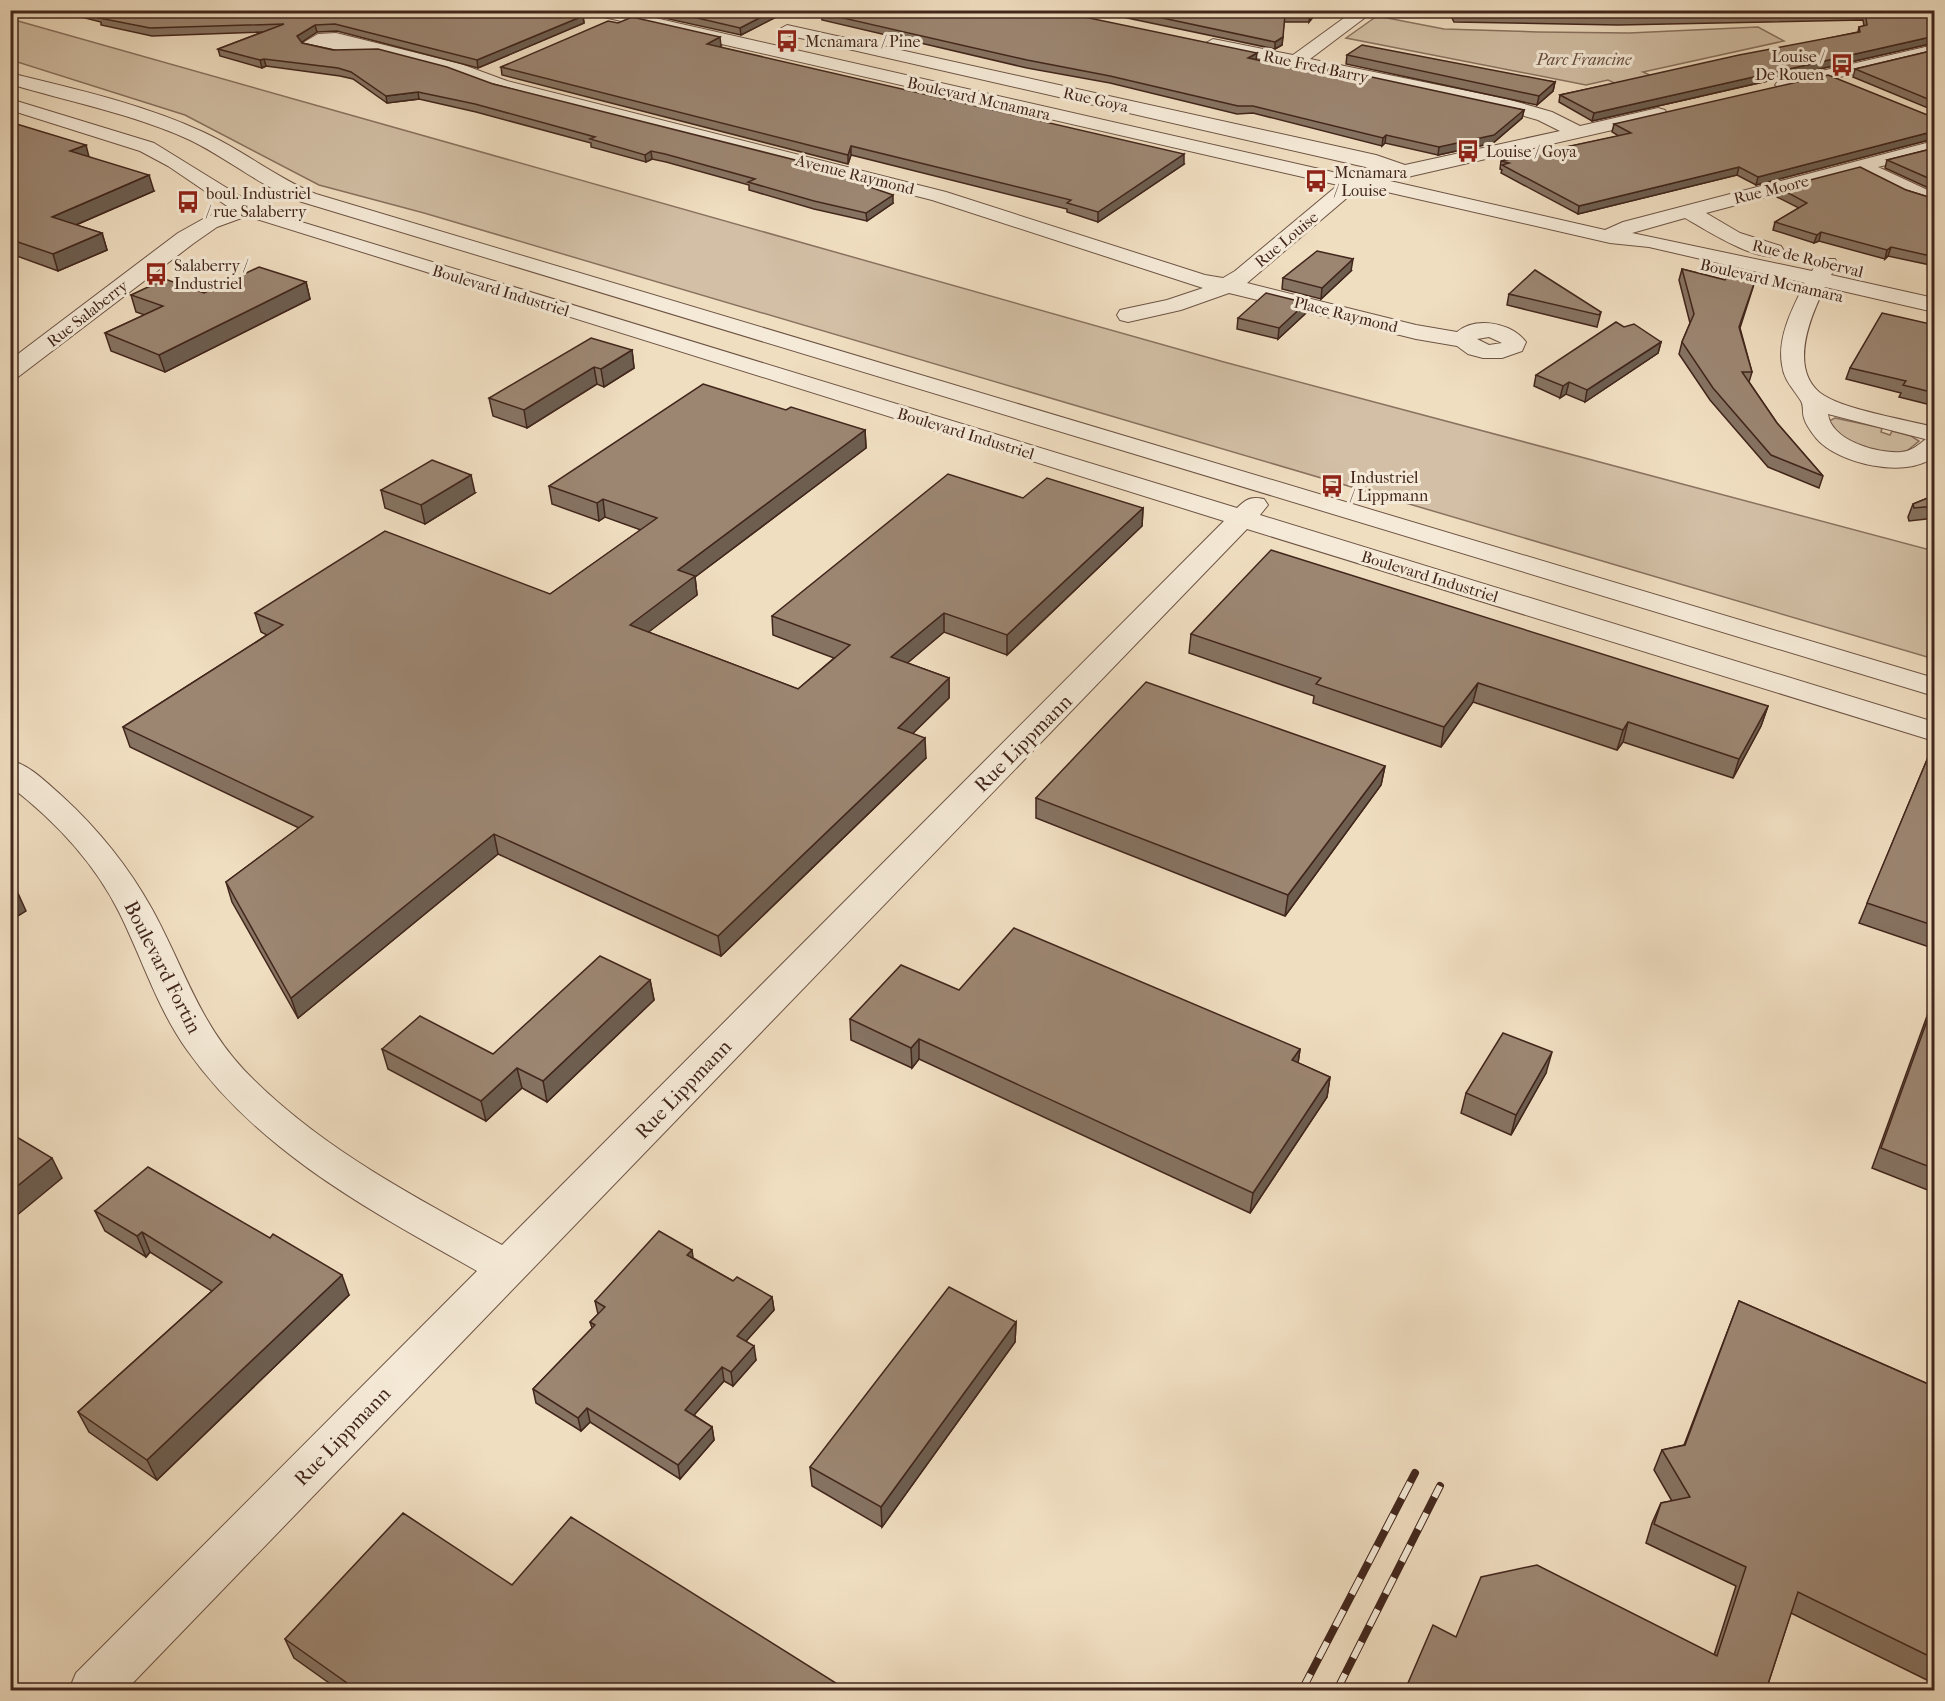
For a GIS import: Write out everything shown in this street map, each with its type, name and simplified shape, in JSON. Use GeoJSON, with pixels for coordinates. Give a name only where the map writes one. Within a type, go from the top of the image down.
{"type":"FeatureCollection","features":[{"type":"Feature","properties":{"kind":"street"},"geometry":{"type":"LineString","coordinates":[[1296,61],[1367,10]]}},
{"type":"Feature","properties":{"kind":"street"},"geometry":{"type":"LineString","coordinates":[[595,19],[626,13]]}},
{"type":"Feature","properties":{"kind":"street","name":"Boulevard Mcnamara"},"geometry":{"type":"LineString","coordinates":[[626,13],[1337,179],[1363,181],[1610,237],[1643,250],[1819,277],[1935,305]]}},
{"type":"Feature","properties":{"kind":"street"},"geometry":{"type":"LineString","coordinates":[[759,44],[816,15]]}},
{"type":"Feature","properties":{"kind":"street","name":"Rue Goya"},"geometry":{"type":"LineString","coordinates":[[787,30],[1376,161],[1404,172]]}},
{"type":"Feature","properties":{"kind":"street","name":"Rue Fred Barry"},"geometry":{"type":"LineString","coordinates":[[1200,42],[1507,105],[1545,116],[1580,133]]}},
{"type":"Feature","properties":{"kind":"street","name":"Avenue Raymond"},"geometry":{"type":"LineString","coordinates":[[381,49],[479,76],[501,85],[939,196],[1202,281],[1227,286]]}},
{"type":"Feature","properties":{"kind":"street"},"geometry":{"type":"LineString","coordinates":[[1770,89],[1935,50]]}},
{"type":"Feature","properties":{"kind":"street"},"geometry":{"type":"LineString","coordinates":[[479,76],[502,68]]}},
{"type":"Feature","properties":{"kind":"street"},"geometry":{"type":"LineString","coordinates":[[1829,75],[1856,86]]}},
{"type":"Feature","properties":{"kind":"street","name":"Boulevard Industriel"},"geometry":{"type":"LineString","coordinates":[[10,78],[175,127],[209,143],[260,176],[293,192],[1935,687]]}},
{"type":"Feature","properties":{"kind":"street","name":"Boulevard Industriel"},"geometry":{"type":"LineString","coordinates":[[10,104],[147,147],[184,167],[218,194],[248,209],[1935,732]]}},
{"type":"Feature","properties":{"kind":"street","name":"Rue Louise"},"geometry":{"type":"LineString","coordinates":[[1128,315],[1188,303],[1227,286],[1243,276],[1345,190],[1363,181],[1679,110]]}},
{"type":"Feature","properties":{"kind":"street","name":"Rue Moore"},"geometry":{"type":"LineString","coordinates":[[1610,237],[1624,228],[1935,147]]}},
{"type":"Feature","properties":{"kind":"street"},"geometry":{"type":"LineString","coordinates":[[1860,166],[1911,192],[1935,200]]}},
{"type":"Feature","properties":{"kind":"street","name":"Rue Salaberry"},"geometry":{"type":"LineString","coordinates":[[10,372],[180,241],[210,223],[293,192]]}},
{"type":"Feature","properties":{"kind":"street","name":"Rue de Roberval"},"geometry":{"type":"LineString","coordinates":[[1688,211],[1743,241],[1819,277],[1935,287]]}},
{"type":"Feature","properties":{"kind":"street"},"geometry":{"type":"LineString","coordinates":[[1819,277],[1798,321],[1793,349],[1802,390],[1815,403],[1935,434]]}},
{"type":"Feature","properties":{"kind":"street","name":"Boulevard Mcnamara"},"geometry":{"type":"LineString","coordinates":[[1819,277],[1935,317]]}},
{"type":"Feature","properties":{"kind":"street","name":"Place Raymond"},"geometry":{"type":"LineString","coordinates":[[1227,286],[1416,332],[1465,340]]}},
{"type":"Feature","properties":{"kind":"street"},"geometry":{"type":"LineString","coordinates":[[1815,403],[1816,417],[1823,430],[1835,442],[1853,452],[1899,461],[1919,458],[1935,445]]}},
{"type":"Feature","properties":{"kind":"street","name":"Rue Lippmann"},"geometry":{"type":"LineString","coordinates":[[93,1690],[1273,488]]}},
{"type":"Feature","properties":{"kind":"street","name":"Boulevard Fortin"},"geometry":{"type":"LineString","coordinates":[[10,770],[72,823],[113,873],[136,912],[186,1021],[240,1089],[271,1119],[339,1169],[507,1268]]}},
{"type":"Feature","properties":{"kind":"green space","name":"Parc Francine"},"geometry":{"type":"Polygon","coordinates":[[[1377,16],[1444,29],[1538,32],[1629,33],[1758,27],[1784,41],[1643,72],[1698,97],[1662,105],[1608,80],[1586,85],[1346,38],[1377,16]]]}},
{"type":"Feature","properties":{"kind":"green space"},"geometry":{"type":"Polygon","coordinates":[[[11,19],[1224,362],[1934,551],[1934,659],[424,213],[319,185],[185,115],[11,60],[11,19]]]}},
{"type":"Feature","properties":{"kind":"green space"},"geometry":{"type":"Polygon","coordinates":[[[1835,418],[1882,428],[1881,432],[1890,435],[1892,431],[1911,436],[1919,441],[1902,455],[1870,450],[1844,438],[1829,421],[1835,418]]]}},
{"type":"Feature","properties":{"kind":"building"},"geometry":{"type":"Polygon","coordinates":[[[79,10],[559,10],[583,16],[477,60],[335,24],[315,25],[297,36],[302,43],[333,50],[378,49],[447,67],[493,84],[843,172],[841,177],[893,195],[866,213],[748,182],[755,179],[665,154],[651,151],[645,155],[590,139],[595,137],[475,104],[418,92],[386,96],[351,72],[338,68],[260,60],[218,49],[284,24],[150,28],[99,18],[103,16],[79,10]]]}},
{"type":"Feature","properties":{"kind":"building"},"geometry":{"type":"Polygon","coordinates":[[[663,10],[775,10],[740,28],[663,10]]]}},
{"type":"Feature","properties":{"kind":"building"},"geometry":{"type":"Polygon","coordinates":[[[825,10],[1051,10],[1257,53],[1248,58],[1321,74],[1330,68],[1524,110],[1494,135],[1439,147],[1386,135],[1383,138],[1253,106],[1238,106],[821,13],[825,10]]]}},
{"type":"Feature","properties":{"kind":"building"},"geometry":{"type":"Polygon","coordinates":[[[1125,10],[1314,10],[1310,14],[1285,14],[1283,37],[1275,42],[1125,10]]]}},
{"type":"Feature","properties":{"kind":"building"},"geometry":{"type":"Polygon","coordinates":[[[1453,10],[1935,10],[1935,36],[1594,113],[1560,95],[1739,55],[1860,32],[1859,27],[1867,25],[1865,12],[1620,17],[1455,14],[1453,10]]]}},
{"type":"Feature","properties":{"kind":"building"},"geometry":{"type":"Polygon","coordinates":[[[632,17],[720,37],[707,44],[1184,154],[1098,212],[1067,203],[1071,200],[851,146],[848,155],[501,67],[608,21],[618,23],[632,17]]]}},
{"type":"Feature","properties":{"kind":"building"},"geometry":{"type":"Polygon","coordinates":[[[1362,45],[1555,82],[1539,96],[1347,55],[1362,45]]]}},
{"type":"Feature","properties":{"kind":"building"},"geometry":{"type":"Polygon","coordinates":[[[1935,50],[1935,102],[1855,69],[1935,50]]]}},
{"type":"Feature","properties":{"kind":"building"},"geometry":{"type":"Polygon","coordinates":[[[1828,75],[1935,118],[1935,131],[1758,177],[1739,167],[1579,206],[1502,165],[1509,163],[1501,161],[1631,133],[1614,124],[1828,75]]]}},
{"type":"Feature","properties":{"kind":"building"},"geometry":{"type":"Polygon","coordinates":[[[10,122],[86,145],[70,151],[149,175],[52,217],[102,233],[53,254],[10,240],[10,122]]]}},
{"type":"Feature","properties":{"kind":"building"},"geometry":{"type":"Polygon","coordinates":[[[1935,148],[1935,181],[1887,160],[1935,148]]]}},
{"type":"Feature","properties":{"kind":"building"},"geometry":{"type":"Polygon","coordinates":[[[1860,167],[1906,190],[1935,199],[1935,257],[1891,247],[1887,250],[1821,232],[1817,235],[1775,222],[1807,203],[1779,188],[1860,167]]]}},
{"type":"Feature","properties":{"kind":"building"},"geometry":{"type":"Polygon","coordinates":[[[1317,251],[1353,259],[1322,288],[1283,278],[1317,251]]]}},
{"type":"Feature","properties":{"kind":"building"},"geometry":{"type":"Polygon","coordinates":[[[259,267],[306,282],[159,355],[105,333],[163,306],[131,295],[165,279],[204,293],[259,267]]]}},
{"type":"Feature","properties":{"kind":"building"},"geometry":{"type":"Polygon","coordinates":[[[1682,269],[1725,280],[1730,272],[1756,278],[1739,327],[1752,372],[1742,372],[1777,423],[1823,476],[1771,455],[1713,388],[1682,342],[1694,314],[1682,269]]]}},
{"type":"Feature","properties":{"kind":"building"},"geometry":{"type":"Polygon","coordinates":[[[1535,270],[1601,312],[1599,315],[1509,294],[1535,270]]]}},
{"type":"Feature","properties":{"kind":"building"},"geometry":{"type":"Polygon","coordinates":[[[1266,293],[1306,303],[1279,328],[1238,318],[1266,293]]]}},
{"type":"Feature","properties":{"kind":"building"},"geometry":{"type":"Polygon","coordinates":[[[1882,313],[1935,325],[1935,393],[1903,385],[1906,381],[1850,368],[1882,313]]]}},
{"type":"Feature","properties":{"kind":"building"},"geometry":{"type":"Polygon","coordinates":[[[1616,322],[1624,327],[1634,324],[1661,342],[1587,390],[1569,382],[1563,386],[1536,375],[1616,322]]]}},
{"type":"Feature","properties":{"kind":"building"},"geometry":{"type":"Polygon","coordinates":[[[591,338],[632,350],[601,369],[594,367],[524,410],[489,398],[591,338]]]}},
{"type":"Feature","properties":{"kind":"building"},"geometry":{"type":"Polygon","coordinates":[[[703,384],[786,410],[791,407],[865,430],[678,570],[695,576],[630,625],[798,689],[850,645],[772,616],[948,474],[1023,498],[1047,478],[1143,508],[1007,635],[944,613],[891,657],[949,678],[898,728],[925,738],[718,936],[494,834],[291,998],[226,882],[313,817],[123,727],[283,625],[255,613],[385,531],[550,594],[657,518],[603,499],[597,503],[549,486],[703,384]]]}},
{"type":"Feature","properties":{"kind":"building"},"geometry":{"type":"Polygon","coordinates":[[[432,460],[471,475],[421,505],[381,490],[432,460]]]}},
{"type":"Feature","properties":{"kind":"building"},"geometry":{"type":"Polygon","coordinates":[[[1935,495],[1935,506],[1914,508],[1913,504],[1935,495]]]}},
{"type":"Feature","properties":{"kind":"building"},"geometry":{"type":"Polygon","coordinates":[[[1271,550],[1768,706],[1739,759],[1628,722],[1623,730],[1478,683],[1444,727],[1316,684],[1321,678],[1191,634],[1271,550]]]}},
{"type":"Feature","properties":{"kind":"building"},"geometry":{"type":"Polygon","coordinates":[[[1146,682],[1385,766],[1288,895],[1036,798],[1146,682]]]}},
{"type":"Feature","properties":{"kind":"building"},"geometry":{"type":"Polygon","coordinates":[[[1929,755],[1935,757],[1935,926],[1867,903],[1929,755]]]}},
{"type":"Feature","properties":{"kind":"building"},"geometry":{"type":"Polygon","coordinates":[[[10,887],[17,891],[10,895],[10,887]]]}},
{"type":"Feature","properties":{"kind":"building"},"geometry":{"type":"Polygon","coordinates":[[[1014,928],[1300,1049],[1292,1060],[1330,1077],[1253,1193],[919,1039],[911,1048],[850,1019],[901,965],[959,990],[1014,928]]]}},
{"type":"Feature","properties":{"kind":"building"},"geometry":{"type":"Polygon","coordinates":[[[600,956],[650,980],[543,1081],[517,1068],[481,1101],[382,1049],[420,1016],[493,1054],[600,956]]]}},
{"type":"Feature","properties":{"kind":"building"},"geometry":{"type":"Polygon","coordinates":[[[1935,999],[1935,1169],[1881,1148],[1935,999]]]}},
{"type":"Feature","properties":{"kind":"building"},"geometry":{"type":"Polygon","coordinates":[[[1503,1033],[1552,1052],[1516,1115],[1466,1093],[1503,1033]]]}},
{"type":"Feature","properties":{"kind":"building"},"geometry":{"type":"Polygon","coordinates":[[[10,1133],[52,1158],[10,1192],[10,1133]]]}},
{"type":"Feature","properties":{"kind":"building"},"geometry":{"type":"Polygon","coordinates":[[[148,1167],[270,1238],[273,1234],[342,1275],[147,1460],[78,1412],[222,1282],[142,1232],[137,1236],[95,1211],[148,1167]]]}},
{"type":"Feature","properties":{"kind":"building"},"geometry":{"type":"Polygon","coordinates":[[[659,1231],[692,1250],[687,1255],[733,1281],[737,1277],[772,1297],[737,1336],[754,1346],[731,1372],[722,1367],[685,1410],[712,1427],[678,1465],[587,1408],[578,1418],[533,1389],[595,1325],[590,1322],[605,1307],[595,1301],[659,1231]]]}},
{"type":"Feature","properties":{"kind":"building"},"geometry":{"type":"Polygon","coordinates":[[[949,1287],[1016,1322],[881,1507],[810,1467],[949,1287]]]}},
{"type":"Feature","properties":{"kind":"building"},"geometry":{"type":"Polygon","coordinates":[[[1739,1301],[1935,1387],[1935,1659],[1798,1592],[1768,1684],[1781,1690],[1405,1690],[1433,1625],[1456,1637],[1481,1577],[1537,1565],[1717,1656],[1746,1567],[1654,1524],[1661,1503],[1690,1497],[1662,1450],[1685,1445],[1739,1301]]]}},
{"type":"Feature","properties":{"kind":"building"},"geometry":{"type":"Polygon","coordinates":[[[403,1513],[512,1585],[571,1517],[847,1690],[431,1690],[427,1687],[424,1690],[357,1690],[285,1639],[403,1513]]]}},
{"type":"Feature","properties":{"kind":"railway"},"geometry":{"type":"LineString","coordinates":[[1302,1690],[1415,1473]]}},
{"type":"Feature","properties":{"kind":"railway"},"geometry":{"type":"LineString","coordinates":[[1337,1690],[1440,1486]]}},
{"type":"Feature","properties":{"kind":"place","name":"Mcnamara / Pine"},"geometry":{"type":"Point","coordinates":[787,41]}},
{"type":"Feature","properties":{"kind":"place","name":"Louise / De Rouen"},"geometry":{"type":"Point","coordinates":[1842,65]}},
{"type":"Feature","properties":{"kind":"place","name":"Louise / Goya"},"geometry":{"type":"Point","coordinates":[1468,151]}},
{"type":"Feature","properties":{"kind":"place","name":"Mcnamara / Louise"},"geometry":{"type":"Point","coordinates":[1316,181]}},
{"type":"Feature","properties":{"kind":"place","name":"boul. Industriel / rue Salaberry"},"geometry":{"type":"Point","coordinates":[188,202]}},
{"type":"Feature","properties":{"kind":"place","name":"Salaberry / Industriel"},"geometry":{"type":"Point","coordinates":[156,274]}},
{"type":"Feature","properties":{"kind":"place","name":"Industriel / Lippmann"},"geometry":{"type":"Point","coordinates":[1332,486]}}]}
